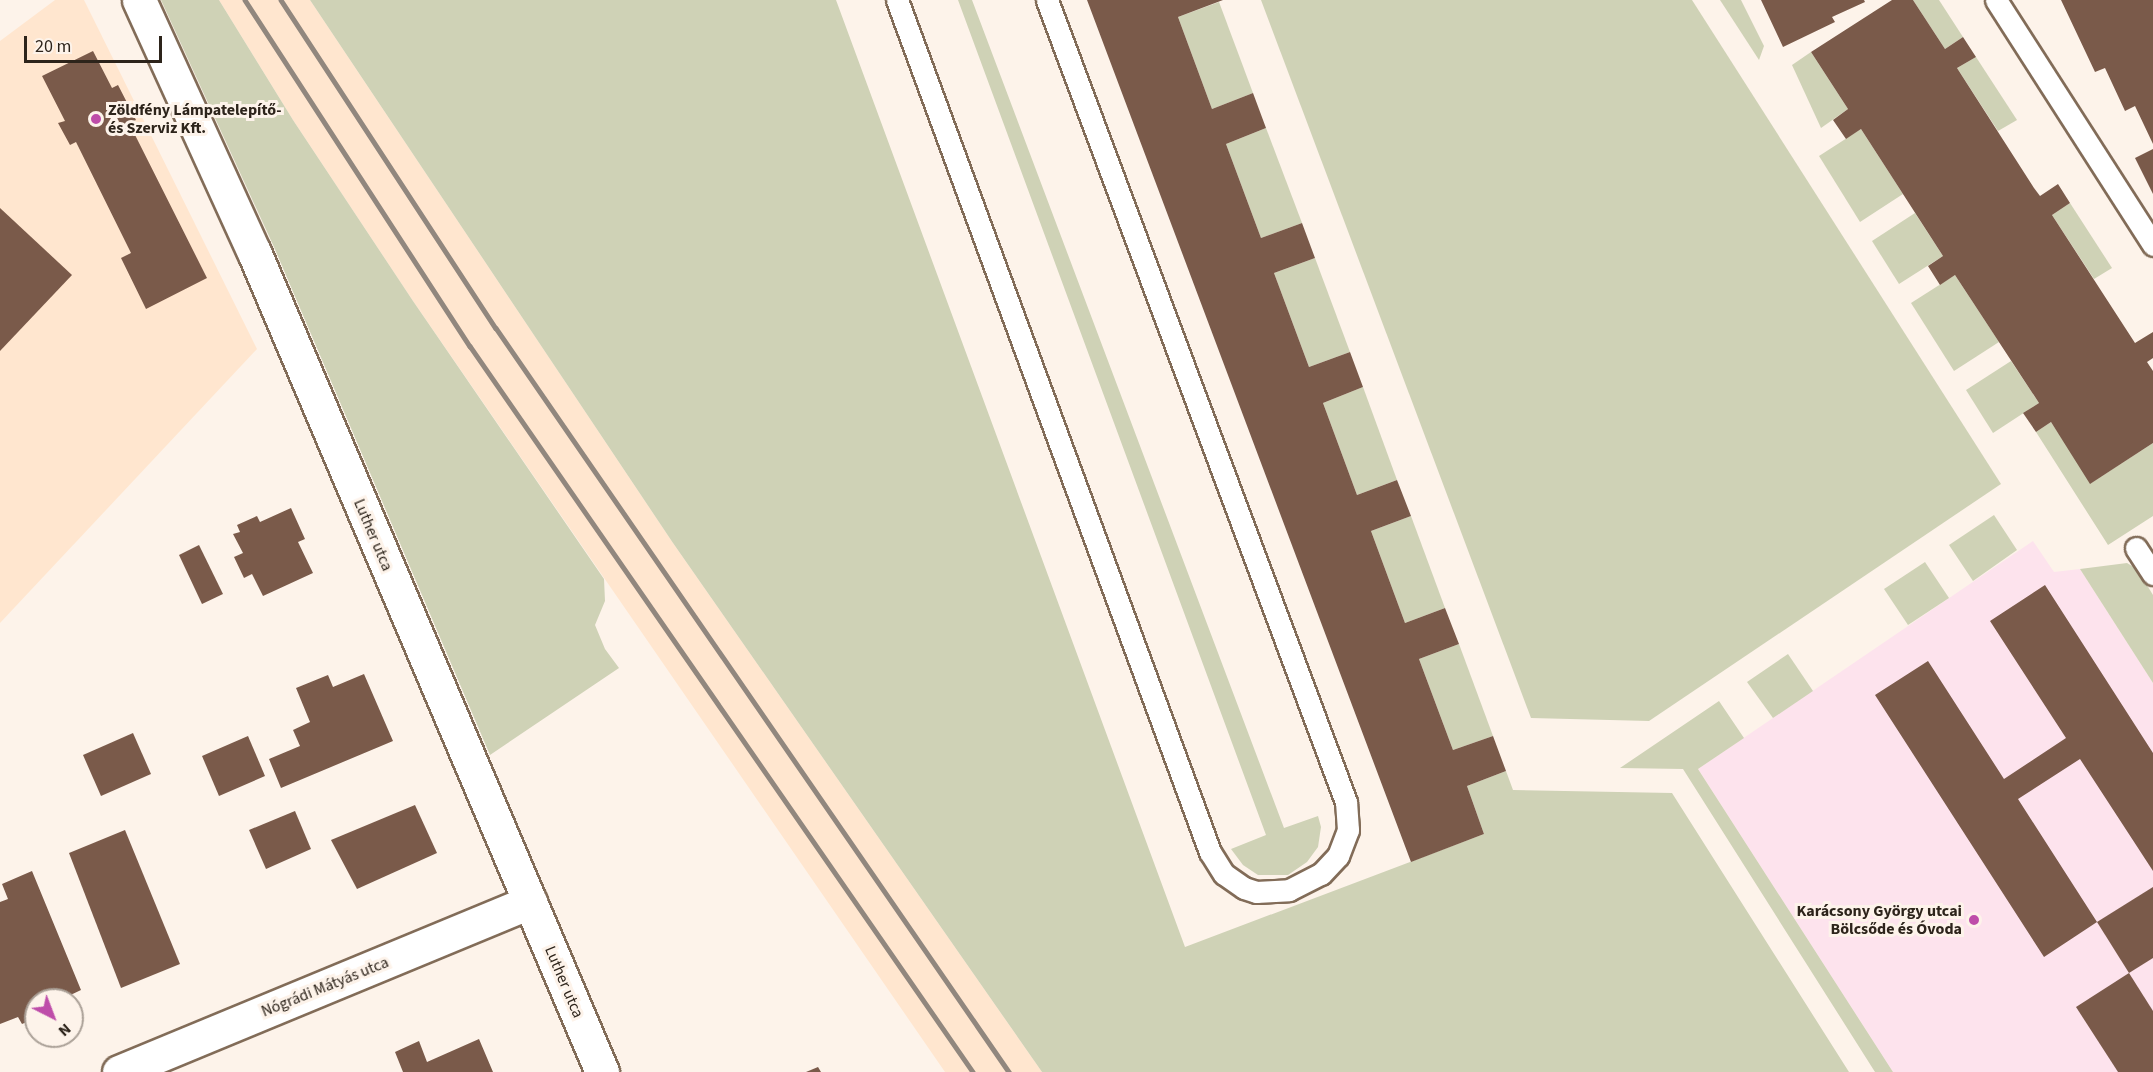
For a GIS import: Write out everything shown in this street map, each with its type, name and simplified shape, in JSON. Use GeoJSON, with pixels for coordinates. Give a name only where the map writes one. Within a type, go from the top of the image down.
{"type":"FeatureCollection","features":[{"type":"Feature","properties":{"kind":"street","name":"Luther utca"},"geometry":{"type":"LineString","coordinates":[[139,0],[254,252],[602,1072]]}},
{"type":"Feature","properties":{"kind":"street","name":"Nógrádi Mátyás utca"},"geometry":{"type":"LineString","coordinates":[[119,1072],[530,902]]}},
{"type":"Feature","properties":{"kind":"lane"},"geometry":{"type":"LineString","coordinates":[[897,0],[1210,852],[1224,874],[1244,888],[1256,892],[1289,890],[1321,874],[1338,856],[1348,831],[1346,802],[1047,0]]}},
{"type":"Feature","properties":{"kind":"lane"},"geometry":{"type":"LineString","coordinates":[[1996,0],[2153,245]]}},
{"type":"Feature","properties":{"kind":"lane"},"geometry":{"type":"LineString","coordinates":[[2136,548],[2153,574]]}},
{"type":"Feature","properties":{"kind":"shaded area"},"geometry":{"type":"Polygon","coordinates":[[[55,0],[84,0],[257,349],[0,623],[0,41],[55,0]]]}},
{"type":"Feature","properties":{"kind":"shaded area"},"geometry":{"type":"Polygon","coordinates":[[[219,0],[310,0],[673,543],[1042,1072],[945,1072],[413,301],[293,120],[219,0]]]}},
{"type":"Feature","properties":{"kind":"shaded area","name":"Karácsony György utcai Bölcsőde és Óvoda"},"geometry":{"type":"Polygon","coordinates":[[[2033,541],[2054,572],[2080,569],[2153,683],[2153,1072],[1893,1072],[1698,769],[2033,541]]]}},
{"type":"Feature","properties":{"kind":"green space"},"geometry":{"type":"Polygon","coordinates":[[[161,0],[219,0],[293,120],[413,301],[604,579],[605,601],[595,625],[605,649],[619,668],[490,755],[274,247],[161,0]]]}},
{"type":"Feature","properties":{"kind":"green space"},"geometry":{"type":"Polygon","coordinates":[[[310,0],[836,0],[1185,947],[1484,834],[1467,786],[1506,771],[1513,790],[1672,793],[1849,1072],[1042,1072],[673,543],[310,0]]]}},
{"type":"Feature","properties":{"kind":"green space"},"geometry":{"type":"Polygon","coordinates":[[[958,0],[972,0],[1284,828],[1318,816],[1321,827],[1318,847],[1307,862],[1288,875],[1258,875],[1243,865],[1231,849],[1266,835],[958,0]]]}},
{"type":"Feature","properties":{"kind":"green space"},"geometry":{"type":"Polygon","coordinates":[[[1261,0],[1692,0],[2001,484],[1649,721],[1531,718],[1261,0]]]}},
{"type":"Feature","properties":{"kind":"green space"},"geometry":{"type":"Polygon","coordinates":[[[1720,0],[1741,0],[1764,46],[1759,60],[1720,0]]]}},
{"type":"Feature","properties":{"kind":"green space"},"geometry":{"type":"Polygon","coordinates":[[[1913,0],[1939,0],[1963,37],[1945,49],[1913,0]]]}},
{"type":"Feature","properties":{"kind":"green space"},"geometry":{"type":"Polygon","coordinates":[[[1219,2],[1253,93],[1212,109],[1178,17],[1219,2]]]}},
{"type":"Feature","properties":{"kind":"green space"},"geometry":{"type":"Polygon","coordinates":[[[1811,52],[1848,109],[1821,128],[1792,65],[1811,52]]]}},
{"type":"Feature","properties":{"kind":"green space"},"geometry":{"type":"Polygon","coordinates":[[[1976,57],[2017,120],[1998,131],[1957,68],[1976,57]]]}},
{"type":"Feature","properties":{"kind":"green space"},"geometry":{"type":"Polygon","coordinates":[[[1266,128],[1302,223],[1261,238],[1226,144],[1266,128]]]}},
{"type":"Feature","properties":{"kind":"green space"},"geometry":{"type":"Polygon","coordinates":[[[1861,129],[1903,194],[1860,222],[1819,156],[1861,129]]]}},
{"type":"Feature","properties":{"kind":"green space"},"geometry":{"type":"Polygon","coordinates":[[[2070,203],[2112,268],[2094,279],[2052,215],[2070,203]]]}},
{"type":"Feature","properties":{"kind":"green space"},"geometry":{"type":"Polygon","coordinates":[[[1915,213],[1943,256],[1899,284],[1872,241],[1915,213]]]}},
{"type":"Feature","properties":{"kind":"green space"},"geometry":{"type":"Polygon","coordinates":[[[1315,258],[1350,352],[1309,367],[1274,273],[1315,258]]]}},
{"type":"Feature","properties":{"kind":"green space"},"geometry":{"type":"Polygon","coordinates":[[[1955,275],[1999,342],[1954,371],[1911,303],[1955,275]]]}},
{"type":"Feature","properties":{"kind":"green space"},"geometry":{"type":"Polygon","coordinates":[[[2011,361],[2039,403],[1993,433],[1966,390],[2011,361]]]}},
{"type":"Feature","properties":{"kind":"green space"},"geometry":{"type":"Polygon","coordinates":[[[1363,387],[1397,480],[1357,495],[1323,403],[1363,387]]]}},
{"type":"Feature","properties":{"kind":"green space"},"geometry":{"type":"Polygon","coordinates":[[[2051,422],[2091,483],[2153,443],[2153,516],[2108,545],[2036,432],[2051,422]]]}},
{"type":"Feature","properties":{"kind":"green space"},"geometry":{"type":"Polygon","coordinates":[[[1994,515],[2017,550],[1973,581],[1949,545],[1994,515]]]}},
{"type":"Feature","properties":{"kind":"green space"},"geometry":{"type":"Polygon","coordinates":[[[1411,516],[1445,608],[1405,623],[1371,531],[1411,516]]]}},
{"type":"Feature","properties":{"kind":"green space"},"geometry":{"type":"Polygon","coordinates":[[[1925,562],[1949,598],[1908,625],[1884,589],[1925,562]]]}},
{"type":"Feature","properties":{"kind":"green space"},"geometry":{"type":"Polygon","coordinates":[[[2127,563],[2137,569],[2153,595],[2153,683],[2080,569],[2127,563]]]}},
{"type":"Feature","properties":{"kind":"green space"},"geometry":{"type":"Polygon","coordinates":[[[1459,644],[1493,736],[1453,750],[1419,659],[1459,644]]]}},
{"type":"Feature","properties":{"kind":"green space"},"geometry":{"type":"Polygon","coordinates":[[[1788,654],[1813,691],[1773,718],[1747,682],[1788,654]]]}},
{"type":"Feature","properties":{"kind":"green space"},"geometry":{"type":"Polygon","coordinates":[[[1719,701],[1744,738],[1698,769],[1893,1072],[1875,1072],[1683,769],[1620,768],[1719,701]]]}},
{"type":"Feature","properties":{"kind":"building"},"geometry":{"type":"Polygon","coordinates":[[[1087,0],[1223,0],[1178,17],[1212,109],[1253,93],[1266,128],[1226,144],[1261,238],[1302,223],[1315,258],[1274,273],[1309,367],[1350,352],[1363,387],[1323,403],[1357,495],[1397,480],[1411,516],[1371,531],[1405,623],[1445,608],[1459,644],[1419,659],[1453,750],[1493,736],[1506,771],[1467,786],[1484,834],[1411,862],[1087,0]]]}},
{"type":"Feature","properties":{"kind":"building"},"geometry":{"type":"Polygon","coordinates":[[[1761,0],[1864,0],[1865,2],[1832,17],[1835,22],[1783,47],[1761,0]]]}},
{"type":"Feature","properties":{"kind":"building"},"geometry":{"type":"Polygon","coordinates":[[[1892,0],[1913,0],[1945,49],[1963,37],[1976,57],[1957,68],[2034,188],[2040,196],[2058,184],[2070,203],[2052,215],[2135,343],[2153,332],[2153,358],[2147,362],[2153,371],[2153,443],[2090,484],[2051,422],[2036,432],[2023,413],[2039,403],[1955,275],[1940,285],[1928,266],[1943,256],[1861,129],[1846,139],[1833,120],[1848,109],[1811,52],[1892,0]]]}},
{"type":"Feature","properties":{"kind":"building"},"geometry":{"type":"Polygon","coordinates":[[[2061,0],[2153,0],[2153,144],[2135,106],[2125,111],[2105,68],[2095,72],[2061,0]]]}},
{"type":"Feature","properties":{"kind":"building"},"geometry":{"type":"Polygon","coordinates":[[[93,51],[112,88],[118,85],[136,120],[129,123],[207,278],[146,309],[121,258],[131,253],[76,142],[70,145],[58,123],[65,121],[42,76],[93,51]]]}},
{"type":"Feature","properties":{"kind":"building"},"geometry":{"type":"Polygon","coordinates":[[[2153,149],[2153,194],[2135,158],[2153,149]]]}},
{"type":"Feature","properties":{"kind":"building"},"geometry":{"type":"Polygon","coordinates":[[[0,208],[72,275],[0,351],[0,208]]]}},
{"type":"Feature","properties":{"kind":"building"},"geometry":{"type":"Polygon","coordinates":[[[291,508],[305,539],[298,542],[313,573],[263,596],[252,574],[244,578],[234,557],[243,553],[233,534],[240,532],[237,525],[257,516],[260,522],[291,508]]]}},
{"type":"Feature","properties":{"kind":"building"},"geometry":{"type":"Polygon","coordinates":[[[199,545],[223,594],[202,604],[179,555],[199,545]]]}},
{"type":"Feature","properties":{"kind":"building"},"geometry":{"type":"Polygon","coordinates":[[[2045,585],[2153,753],[2153,871],[2080,759],[2018,799],[2097,922],[2044,957],[1875,695],[1928,661],[2004,779],[2066,738],[1990,621],[2045,585]]]}},
{"type":"Feature","properties":{"kind":"building"},"geometry":{"type":"Polygon","coordinates":[[[364,674],[393,741],[281,788],[269,759],[300,746],[293,730],[310,722],[296,688],[328,675],[333,687],[364,674]]]}},
{"type":"Feature","properties":{"kind":"building"},"geometry":{"type":"Polygon","coordinates":[[[133,733],[151,774],[101,796],[83,755],[133,733]]]}},
{"type":"Feature","properties":{"kind":"building"},"geometry":{"type":"Polygon","coordinates":[[[248,736],[265,776],[219,796],[202,756],[248,736]]]}},
{"type":"Feature","properties":{"kind":"building"},"geometry":{"type":"Polygon","coordinates":[[[415,805],[437,853],[357,889],[331,840],[415,805]]]}},
{"type":"Feature","properties":{"kind":"building"},"geometry":{"type":"Polygon","coordinates":[[[295,811],[311,849],[266,869],[249,830],[295,811]]]}},
{"type":"Feature","properties":{"kind":"building"},"geometry":{"type":"Polygon","coordinates":[[[125,830],[180,964],[121,988],[69,853],[125,830]]]}},
{"type":"Feature","properties":{"kind":"building"},"geometry":{"type":"Polygon","coordinates":[[[32,871],[80,988],[24,988],[24,1023],[22,1024],[18,1017],[0,1024],[0,902],[8,899],[2,884],[32,871]]]}},
{"type":"Feature","properties":{"kind":"building"},"geometry":{"type":"Polygon","coordinates":[[[2153,887],[2153,958],[2129,973],[2097,922],[2153,887]]]}},
{"type":"Feature","properties":{"kind":"building"},"geometry":{"type":"Polygon","coordinates":[[[2129,973],[2153,1011],[2153,1072],[2118,1072],[2076,1007],[2129,973]]]}},
{"type":"Feature","properties":{"kind":"building"},"geometry":{"type":"Polygon","coordinates":[[[479,1039],[493,1072],[403,1072],[395,1052],[419,1041],[427,1062],[479,1039]]]}},
{"type":"Feature","properties":{"kind":"building"},"geometry":{"type":"Polygon","coordinates":[[[818,1067],[821,1072],[806,1072],[818,1067]]]}},
{"type":"Feature","properties":{"kind":"railway"},"geometry":{"type":"LineString","coordinates":[[245,0],[470,346],[973,1072]]}},
{"type":"Feature","properties":{"kind":"railway"},"geometry":{"type":"LineString","coordinates":[[281,0],[496,328],[1009,1072]]}},
{"type":"Feature","properties":{"kind":"place","name":"Zöldfény Lámpatelepítő- és Szerviz Kft."},"geometry":{"type":"Point","coordinates":[96,119]}},
{"type":"Feature","properties":{"kind":"place","name":"Karácsony György utcai Bölcsőde és Óvoda"},"geometry":{"type":"Point","coordinates":[1974,920]}}]}
